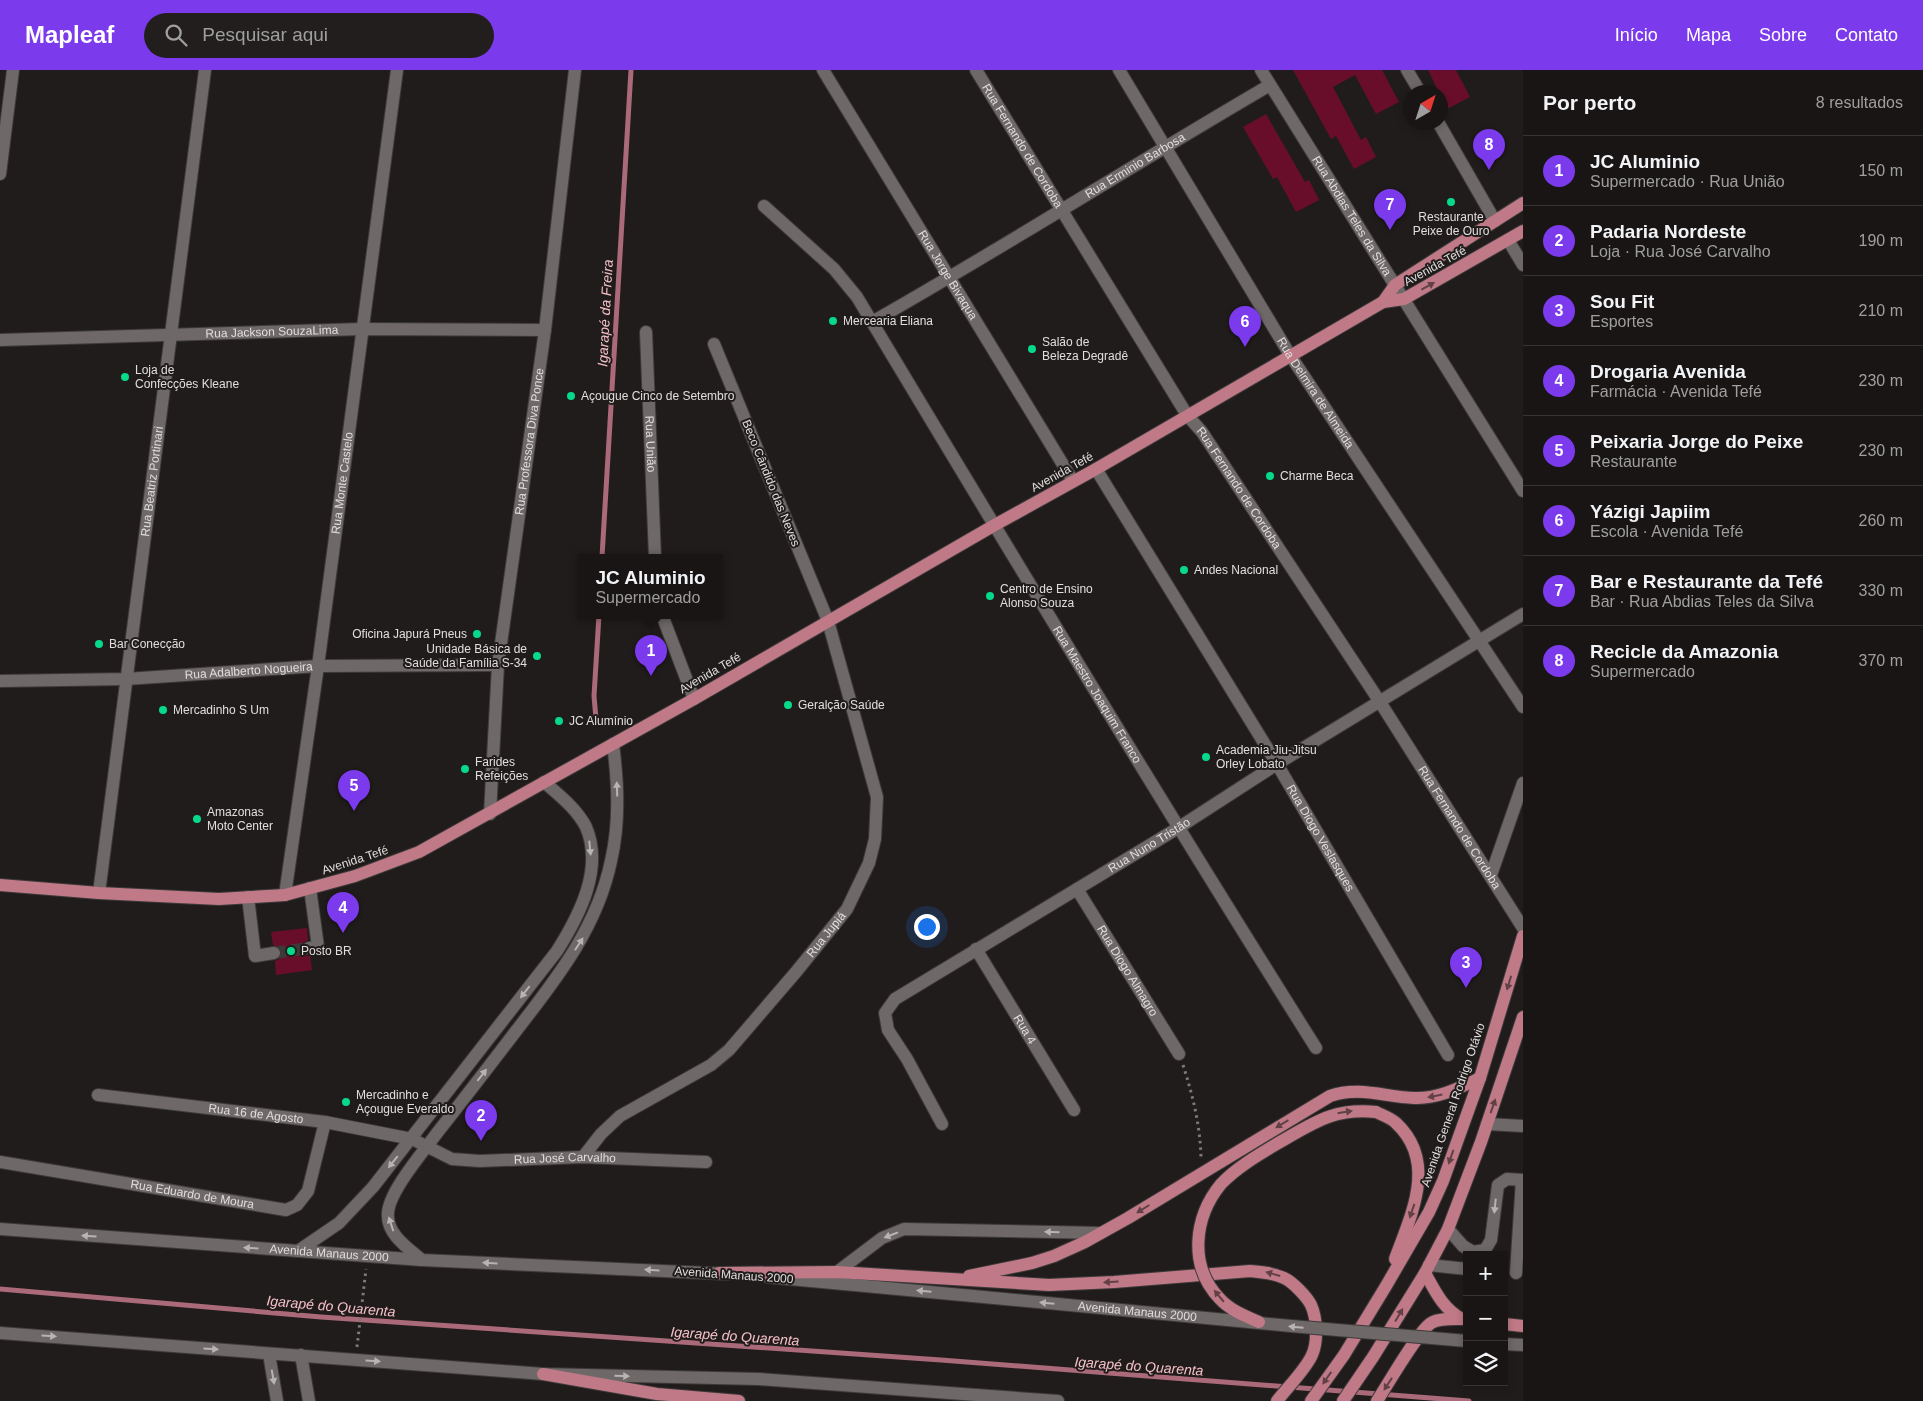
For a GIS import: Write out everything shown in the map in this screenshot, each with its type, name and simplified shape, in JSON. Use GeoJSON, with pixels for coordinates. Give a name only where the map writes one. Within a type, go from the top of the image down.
{"type":"FeatureCollection","features":[{"type":"Feature","properties":{"kind":"main road","name":"Avenida Tefé"},"geometry":{"type":"LineString","coordinates":[[1383,302],[1395,285],[1523,204]]}},
{"type":"Feature","properties":{"kind":"main road","name":"Avenida Tefé"},"geometry":{"type":"LineString","coordinates":[[0,885],[100,893],[219,899],[285,895],[356,876],[418,852],[490,814],[694,699],[1383,302],[1404,299],[1523,231]]}},
{"type":"Feature","properties":{"kind":"main road","name":"Avenida General Rodrigo Otávio"},"geometry":{"type":"LineString","coordinates":[[1311,1401],[1344,1355],[1429,1212],[1443,1181],[1480,1078],[1523,936]]}},
{"type":"Feature","properties":{"kind":"main road"},"geometry":{"type":"LineString","coordinates":[[1343,1401],[1373,1357],[1427,1269],[1448,1229],[1460,1203],[1523,1017]]}},
{"type":"Feature","properties":{"kind":"main road"},"geometry":{"type":"LineString","coordinates":[[948,1280],[1032,1263],[1054,1256],[1101,1233],[1315,1103],[1342,1092],[1361,1090],[1414,1098],[1434,1097],[1480,1078]]}},
{"type":"Feature","properties":{"kind":"main road"},"geometry":{"type":"LineString","coordinates":[[1259,1322],[1235,1311],[1219,1298],[1206,1279],[1198,1253],[1198,1229],[1206,1205],[1222,1183],[1240,1168],[1311,1124],[1337,1113],[1358,1110],[1376,1112],[1395,1122],[1410,1140],[1418,1161],[1419,1178],[1416,1201],[1386,1286]]}},
{"type":"Feature","properties":{"kind":"main road"},"geometry":{"type":"LineString","coordinates":[[1427,1269],[1446,1308],[1463,1318]]}},
{"type":"Feature","properties":{"kind":"main road"},"geometry":{"type":"LineString","coordinates":[[719,1273],[837,1272],[1049,1286],[1123,1282],[1250,1271],[1268,1272],[1286,1278],[1311,1305],[1316,1327],[1316,1341],[1312,1355],[1277,1401]]}},
{"type":"Feature","properties":{"kind":"main road"},"geometry":{"type":"LineString","coordinates":[[1377,1401],[1422,1332],[1431,1323],[1439,1320],[1463,1319]]}},
{"type":"Feature","properties":{"kind":"main road"},"geometry":{"type":"LineString","coordinates":[[1508,1324],[1523,1326]]}},
{"type":"Feature","properties":{"kind":"main road"},"geometry":{"type":"LineString","coordinates":[[542,1374],[657,1394],[739,1401]]}},
{"type":"Feature","properties":{"kind":"street"},"geometry":{"type":"LineString","coordinates":[[0,174],[13,70]]}},
{"type":"Feature","properties":{"kind":"street","name":"Rua Beatriz Portinari"},"geometry":{"type":"LineString","coordinates":[[100,893],[205,70]]}},
{"type":"Feature","properties":{"kind":"street","name":"Rua Monte Castelo"},"geometry":{"type":"LineString","coordinates":[[285,895],[318,666],[397,70]]}},
{"type":"Feature","properties":{"kind":"street","name":"Rua Professora Diva Ponce"},"geometry":{"type":"LineString","coordinates":[[490,814],[498,665],[545,330],[575,70]]}},
{"type":"Feature","properties":{"kind":"street","name":"Rua Jorge Bivaqua"},"geometry":{"type":"LineString","coordinates":[[822,70],[1073,481]]}},
{"type":"Feature","properties":{"kind":"street","name":"Rua Fernando de Cordoba"},"geometry":{"type":"LineString","coordinates":[[976,70],[1188,415],[1202,432],[1380,702],[1523,928]]}},
{"type":"Feature","properties":{"kind":"street","name":"Rua Delmira de Almeida"},"geometry":{"type":"LineString","coordinates":[[1119,70],[1290,356],[1523,707]]}},
{"type":"Feature","properties":{"kind":"street","name":"Rua Abdias Teles da Silva"},"geometry":{"type":"LineString","coordinates":[[1261,70],[1523,491]]}},
{"type":"Feature","properties":{"kind":"street"},"geometry":{"type":"LineString","coordinates":[[1407,70],[1416,85]]}},
{"type":"Feature","properties":{"kind":"street","name":"Rua Erminio Barbosa"},"geometry":{"type":"LineString","coordinates":[[872,322],[950,278],[1165,146],[1270,85]]}},
{"type":"Feature","properties":{"kind":"street"},"geometry":{"type":"LineString","coordinates":[[1443,130],[1495,221]]}},
{"type":"Feature","properties":{"kind":"street","name":"Rua Maestro Joaquim Franco"},"geometry":{"type":"LineString","coordinates":[[764,206],[834,269],[857,297],[993,526],[1178,828],[1316,1048]]}},
{"type":"Feature","properties":{"kind":"street"},"geometry":{"type":"LineString","coordinates":[[1508,240],[1523,265]]}},
{"type":"Feature","properties":{"kind":"street","name":"Rua Jackson SouzaLima"},"geometry":{"type":"LineString","coordinates":[[0,340],[362,329],[545,330]]}},
{"type":"Feature","properties":{"kind":"street","name":"Rua União"},"geometry":{"type":"LineString","coordinates":[[646,332],[654,554]]}},
{"type":"Feature","properties":{"kind":"street","name":"Beco Cândido das Neves"},"geometry":{"type":"LineString","coordinates":[[714,344],[828,621]]}},
{"type":"Feature","properties":{"kind":"street","name":"Rua Diogo Veslasques"},"geometry":{"type":"LineString","coordinates":[[1096,469],[1277,764],[1448,1056]]}},
{"type":"Feature","properties":{"kind":"street","name":"Rua Nuno Tristão"},"geometry":{"type":"LineString","coordinates":[[942,1124],[907,1059],[888,1030],[885,1013],[895,998],[1178,828],[1277,764],[1523,614]]}},
{"type":"Feature","properties":{"kind":"street"},"geometry":{"type":"LineString","coordinates":[[664,619],[694,699]]}},
{"type":"Feature","properties":{"kind":"street","name":"Rua Jupiá"},"geometry":{"type":"LineString","coordinates":[[583,1157],[600,1134],[620,1116],[711,1065],[729,1050],[847,909],[858,887],[875,839],[876,797],[828,621]]}},
{"type":"Feature","properties":{"kind":"street","name":"Rua Adalberto Nogueira"},"geometry":{"type":"LineString","coordinates":[[0,681],[126,679],[318,666],[498,665]]}},
{"type":"Feature","properties":{"kind":"street"},"geometry":{"type":"LineString","coordinates":[[422,1260],[401,1242],[392,1231],[388,1222],[391,1200],[401,1182],[559,975],[584,937],[601,896],[611,861],[616,830],[618,806],[617,777],[613,744]]}},
{"type":"Feature","properties":{"kind":"street"},"geometry":{"type":"LineString","coordinates":[[298,1251],[339,1223],[356,1206],[412,1140],[557,951],[574,924],[585,897],[590,873],[592,848],[586,827],[574,809],[544,782]]}},
{"type":"Feature","properties":{"kind":"street"},"geometry":{"type":"LineString","coordinates":[[1491,875],[1523,783]]}},
{"type":"Feature","properties":{"kind":"street"},"geometry":{"type":"LineString","coordinates":[[309,948],[318,947],[310,888]]}},
{"type":"Feature","properties":{"kind":"street","name":"Rua Diogo Almagro"},"geometry":{"type":"LineString","coordinates":[[1077,889],[1179,1054]]}},
{"type":"Feature","properties":{"kind":"street"},"geometry":{"type":"LineString","coordinates":[[248,897],[255,956],[274,953]]}},
{"type":"Feature","properties":{"kind":"street","name":"Rua 4"},"geometry":{"type":"LineString","coordinates":[[976,949],[1074,1110]]}},
{"type":"Feature","properties":{"kind":"street","name":"Rua 16 de Agosto"},"geometry":{"type":"LineString","coordinates":[[98,1096],[325,1122],[412,1140]]}},
{"type":"Feature","properties":{"kind":"street","name":"Rua Eduardo de Moura"},"geometry":{"type":"LineString","coordinates":[[0,1162],[286,1210],[297,1205],[308,1191],[325,1122]]}},
{"type":"Feature","properties":{"kind":"street"},"geometry":{"type":"LineString","coordinates":[[1486,1124],[1523,1126]]}},
{"type":"Feature","properties":{"kind":"street","name":"Rua José Carvalho"},"geometry":{"type":"LineString","coordinates":[[412,1140],[452,1159],[480,1161],[583,1157],[706,1162]]}},
{"type":"Feature","properties":{"kind":"street"},"geometry":{"type":"LineString","coordinates":[[1448,1229],[1463,1246],[1473,1252],[1484,1250],[1491,1240],[1498,1185],[1507,1179],[1523,1180],[1514,1273]]}},
{"type":"Feature","properties":{"kind":"street","name":"Avenida Manaus 2000"},"geometry":{"type":"LineString","coordinates":[[0,1229],[422,1260],[719,1273],[1463,1340]]}},
{"type":"Feature","properties":{"kind":"street"},"geometry":{"type":"LineString","coordinates":[[837,1272],[882,1238],[904,1229],[1101,1233]]}},
{"type":"Feature","properties":{"kind":"street"},"geometry":{"type":"LineString","coordinates":[[1427,1269],[1463,1269]]}},
{"type":"Feature","properties":{"kind":"street"},"geometry":{"type":"LineString","coordinates":[[0,1333],[542,1374],[758,1379],[1058,1401]]}},
{"type":"Feature","properties":{"kind":"street"},"geometry":{"type":"LineString","coordinates":[[1508,1344],[1523,1345]]}},
{"type":"Feature","properties":{"kind":"street"},"geometry":{"type":"LineString","coordinates":[[269,1354],[277,1401]]}},
{"type":"Feature","properties":{"kind":"street"},"geometry":{"type":"LineString","coordinates":[[302,1355],[309,1401]]}},
{"type":"Feature","properties":{"kind":"path"},"geometry":{"type":"LineString","coordinates":[[1179,1054],[1192,1093],[1200,1132],[1201,1172]]}},
{"type":"Feature","properties":{"kind":"path"},"geometry":{"type":"LineString","coordinates":[[356,1360],[368,1256]]}},
{"type":"Feature","properties":{"kind":"building"},"geometry":{"type":"Polygon","coordinates":[[[1293,70],[1382,70],[1399,102],[1376,114],[1355,75],[1333,87],[1361,140],[1366,137],[1376,157],[1354,169],[1336,136],[1331,139],[1293,70]]]}},
{"type":"Feature","properties":{"kind":"building"},"geometry":{"type":"Polygon","coordinates":[[[1428,70],[1456,70],[1470,97],[1448,108],[1448,85],[1435,85],[1428,70]]]}},
{"type":"Feature","properties":{"kind":"building"},"geometry":{"type":"Polygon","coordinates":[[[1266,114],[1305,182],[1309,180],[1319,200],[1296,212],[1277,177],[1273,179],[1243,127],[1266,114]]]}},
{"type":"Feature","properties":{"kind":"building","name":"Posto BR"},"geometry":{"type":"Polygon","coordinates":[[[307,928],[308,940],[302,944],[301,949],[305,955],[310,956],[312,970],[276,975],[275,961],[279,959],[282,952],[280,948],[273,945],[271,932],[307,928]]]}},
{"type":"Feature","properties":{"kind":"waterway","name":"Igarapé da Freira"},"geometry":{"type":"LineString","coordinates":[[602,554],[631,70]]}},
{"type":"Feature","properties":{"kind":"waterway","name":"Igarapé da Freira"},"geometry":{"type":"LineString","coordinates":[[596,719],[594,696],[599,619]]}},
{"type":"Feature","properties":{"kind":"waterway","name":"Igarapé do Quarenta"},"geometry":{"type":"LineString","coordinates":[[0,1289],[321,1317],[941,1360],[1469,1401]]}},
{"type":"Feature","properties":{"kind":"tunnel"},"geometry":{"type":"LineString","coordinates":[[274,953],[309,948]]}},
{"type":"Feature","properties":{"kind":"place","name":"Recicle da Amazonia"},"geometry":{"type":"Point","coordinates":[1489,170]}},
{"type":"Feature","properties":{"kind":"place","name":"Restaurante Peixe de Ouro"},"geometry":{"type":"Point","coordinates":[1451,202]}},
{"type":"Feature","properties":{"kind":"place","name":"Bar e Restaurante da Tefé"},"geometry":{"type":"Point","coordinates":[1390,230]}},
{"type":"Feature","properties":{"kind":"place","name":"Mercearia Eliana"},"geometry":{"type":"Point","coordinates":[833,321]}},
{"type":"Feature","properties":{"kind":"place","name":"Yázigi Japiim"},"geometry":{"type":"Point","coordinates":[1245,347]}},
{"type":"Feature","properties":{"kind":"place","name":"Salão de Beleza Degradê"},"geometry":{"type":"Point","coordinates":[1032,349]}},
{"type":"Feature","properties":{"kind":"place","name":"Loja de Confecções Kleane"},"geometry":{"type":"Point","coordinates":[125,377]}},
{"type":"Feature","properties":{"kind":"place","name":"Açougue Cinco de Setembro"},"geometry":{"type":"Point","coordinates":[571,396]}},
{"type":"Feature","properties":{"kind":"place","name":"Charme Beca"},"geometry":{"type":"Point","coordinates":[1270,476]}},
{"type":"Feature","properties":{"kind":"place","name":"Andes Nacional"},"geometry":{"type":"Point","coordinates":[1184,570]}},
{"type":"Feature","properties":{"kind":"place","name":"Centro de Ensino Alonso Souza"},"geometry":{"type":"Point","coordinates":[990,596]}},
{"type":"Feature","properties":{"kind":"place","name":"Oficina Japurá Pneus"},"geometry":{"type":"Point","coordinates":[477,634]}},
{"type":"Feature","properties":{"kind":"place","name":"Bar Conecção"},"geometry":{"type":"Point","coordinates":[99,644]}},
{"type":"Feature","properties":{"kind":"place","name":"Unidade Básica de Saúde da Família S-34"},"geometry":{"type":"Point","coordinates":[537,656]}},
{"type":"Feature","properties":{"kind":"place","name":"JC Aluminio"},"geometry":{"type":"Point","coordinates":[651,676]}},
{"type":"Feature","properties":{"kind":"place","name":"Geralção Saúde"},"geometry":{"type":"Point","coordinates":[788,705]}},
{"type":"Feature","properties":{"kind":"place","name":"Mercadinho S Um"},"geometry":{"type":"Point","coordinates":[163,710]}},
{"type":"Feature","properties":{"kind":"place","name":"JC Alumínio"},"geometry":{"type":"Point","coordinates":[559,721]}},
{"type":"Feature","properties":{"kind":"place","name":"Academia Jiu-Jitsu Orley Lobato"},"geometry":{"type":"Point","coordinates":[1206,757]}},
{"type":"Feature","properties":{"kind":"place","name":"Farides Refeições"},"geometry":{"type":"Point","coordinates":[465,769]}},
{"type":"Feature","properties":{"kind":"place","name":"Peixaria Jorge do Peixe"},"geometry":{"type":"Point","coordinates":[354,811]}},
{"type":"Feature","properties":{"kind":"place","name":"Amazonas Moto Center"},"geometry":{"type":"Point","coordinates":[197,819]}},
{"type":"Feature","properties":{"kind":"place","name":"Drogaria Avenida"},"geometry":{"type":"Point","coordinates":[343,933]}},
{"type":"Feature","properties":{"kind":"place","name":"Posto BR"},"geometry":{"type":"Point","coordinates":[291,951]}},
{"type":"Feature","properties":{"kind":"place","name":"Sou Fit"},"geometry":{"type":"Point","coordinates":[1466,988]}},
{"type":"Feature","properties":{"kind":"place","name":"Mercadinho e Açougue Everaldo"},"geometry":{"type":"Point","coordinates":[346,1102]}},
{"type":"Feature","properties":{"kind":"place","name":"Padaria Nordeste"},"geometry":{"type":"Point","coordinates":[481,1141]}}]}
